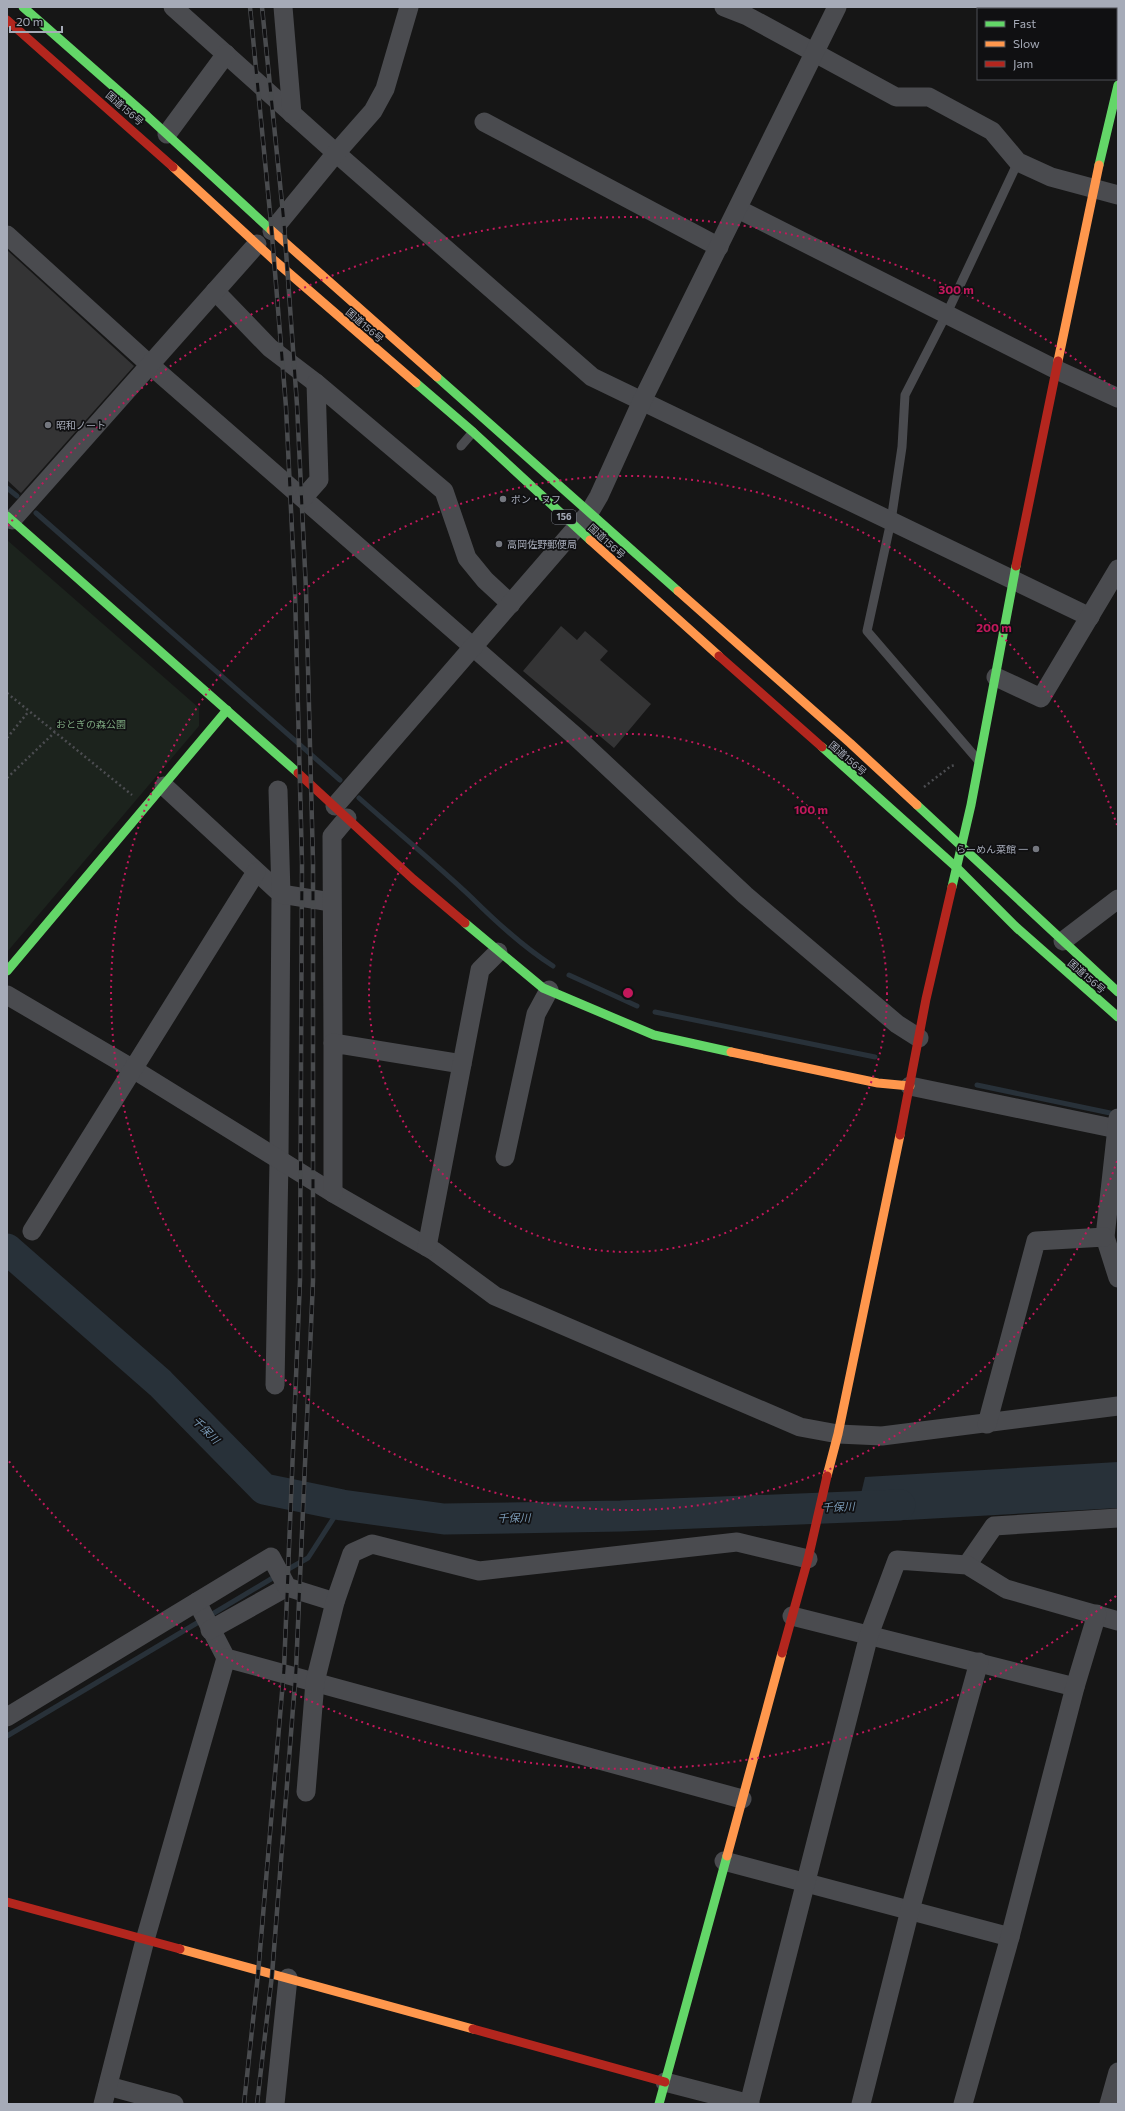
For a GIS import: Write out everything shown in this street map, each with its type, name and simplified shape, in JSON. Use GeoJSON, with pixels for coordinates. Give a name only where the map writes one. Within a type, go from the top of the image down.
{"type":"FeatureCollection","features":[{"type":"Feature","properties":{"kind":"main road","name":"国道156号"},"geometry":{"type":"LineString","coordinates":[[24,7],[272,231],[850,743],[1118,992]]}},
{"type":"Feature","properties":{"kind":"main road","name":"国道156号"},"geometry":{"type":"LineString","coordinates":[[7,20],[133,130],[257,244],[472,432],[576,528],[956,867],[1017,928],[1118,1017]]}},
{"type":"Feature","properties":{"kind":"main road"},"geometry":{"type":"LineString","coordinates":[[659,2104],[724,1861],[808,1559],[812,1537],[830,1472],[910,1086],[926,999],[980,762],[1013,580],[1094,188],[1118,85]]}},
{"type":"Feature","properties":{"kind":"main road"},"geometry":{"type":"LineString","coordinates":[[9,518],[227,710],[413,878],[542,988],[654,1035],[878,1083],[910,1086]]}},
{"type":"Feature","properties":{"kind":"main road"},"geometry":{"type":"LineString","coordinates":[[7,971],[227,710]]}},
{"type":"Feature","properties":{"kind":"main road"},"geometry":{"type":"LineString","coordinates":[[7,1902],[665,2082]]}},
{"type":"Feature","properties":{"kind":"street"},"geometry":{"type":"LineString","coordinates":[[173,7],[336,153],[592,377],[1090,617]]}},
{"type":"Feature","properties":{"kind":"street"},"geometry":{"type":"LineString","coordinates":[[283,7],[292,114]]}},
{"type":"Feature","properties":{"kind":"street"},"geometry":{"type":"LineString","coordinates":[[272,231],[336,153],[373,111],[385,89],[409,7]]}},
{"type":"Feature","properties":{"kind":"street"},"geometry":{"type":"LineString","coordinates":[[724,7],[747,16],[813,54],[896,97],[929,97],[992,131],[1018,162],[1051,177],[1118,195]]}},
{"type":"Feature","properties":{"kind":"street"},"geometry":{"type":"LineString","coordinates":[[333,1194],[332,836],[341,812],[474,646],[589,513],[599,496],[642,401],[837,7]]}},
{"type":"Feature","properties":{"kind":"street"},"geometry":{"type":"LineString","coordinates":[[166,134],[226,54]]}},
{"type":"Feature","properties":{"kind":"street"},"geometry":{"type":"LineString","coordinates":[[484,122],[719,247]]}},
{"type":"Feature","properties":{"kind":"street"},"geometry":{"type":"LineString","coordinates":[[738,209],[947,313],[1057,370],[1118,398]]}},
{"type":"Feature","properties":{"kind":"street"},"geometry":{"type":"LineString","coordinates":[[7,234],[149,364],[303,498],[406,580],[474,646],[575,736],[745,895],[897,1024],[919,1038]]}},
{"type":"Feature","properties":{"kind":"street"},"geometry":{"type":"LineString","coordinates":[[9,518],[257,244]]}},
{"type":"Feature","properties":{"kind":"street"},"geometry":{"type":"LineString","coordinates":[[215,291],[270,348],[316,383],[444,491],[453,526],[467,558],[485,580],[511,604]]}},
{"type":"Feature","properties":{"kind":"street"},"geometry":{"type":"LineString","coordinates":[[303,498],[319,480],[316,383]]}},
{"type":"Feature","properties":{"kind":"street"},"geometry":{"type":"LineString","coordinates":[[996,677],[1041,698],[1118,569]]}},
{"type":"Feature","properties":{"kind":"street"},"geometry":{"type":"LineString","coordinates":[[164,786],[280,894],[331,902]]}},
{"type":"Feature","properties":{"kind":"street"},"geometry":{"type":"LineString","coordinates":[[275,1385],[279,1160],[280,894],[278,790]]}},
{"type":"Feature","properties":{"kind":"street"},"geometry":{"type":"LineString","coordinates":[[32,1231],[256,872]]}},
{"type":"Feature","properties":{"kind":"street"},"geometry":{"type":"LineString","coordinates":[[1063,941],[1118,899]]}},
{"type":"Feature","properties":{"kind":"street"},"geometry":{"type":"LineString","coordinates":[[427,1247],[480,970],[498,952]]}},
{"type":"Feature","properties":{"kind":"street"},"geometry":{"type":"LineString","coordinates":[[505,1157],[536,1014],[549,990]]}},
{"type":"Feature","properties":{"kind":"street"},"geometry":{"type":"LineString","coordinates":[[7,995],[133,1069],[333,1194],[427,1247],[495,1296],[800,1427],[838,1434],[882,1436],[987,1424],[1118,1406]]}},
{"type":"Feature","properties":{"kind":"street"},"geometry":{"type":"LineString","coordinates":[[333,1043],[462,1064]]}},
{"type":"Feature","properties":{"kind":"street"},"geometry":{"type":"LineString","coordinates":[[910,1086],[1118,1124],[1105,1237],[1118,1278]]}},
{"type":"Feature","properties":{"kind":"street"},"geometry":{"type":"LineString","coordinates":[[987,1424],[1036,1241],[1105,1237]]}},
{"type":"Feature","properties":{"kind":"street"},"geometry":{"type":"LineString","coordinates":[[968,1565],[994,1526],[1118,1518]]}},
{"type":"Feature","properties":{"kind":"street"},"geometry":{"type":"LineString","coordinates":[[306,1792],[315,1682],[335,1602],[352,1552],[372,1544],[479,1571],[737,1542],[808,1559]]}},
{"type":"Feature","properties":{"kind":"street"},"geometry":{"type":"LineString","coordinates":[[7,1716],[271,1557],[287,1587],[335,1602]]}},
{"type":"Feature","properties":{"kind":"street"},"geometry":{"type":"LineString","coordinates":[[665,2082],[750,2104],[869,1635],[897,1560],[968,1565],[1006,1589],[1118,1621]]}},
{"type":"Feature","properties":{"kind":"street"},"geometry":{"type":"LineString","coordinates":[[210,1630],[287,1587]]}},
{"type":"Feature","properties":{"kind":"street"},"geometry":{"type":"LineString","coordinates":[[197,1602],[210,1630],[226,1658],[742,1799]]}},
{"type":"Feature","properties":{"kind":"street"},"geometry":{"type":"LineString","coordinates":[[963,2104],[1010,1937],[1075,1687],[1097,1614]]}},
{"type":"Feature","properties":{"kind":"street"},"geometry":{"type":"LineString","coordinates":[[792,1616],[1075,1687]]}},
{"type":"Feature","properties":{"kind":"street"},"geometry":{"type":"LineString","coordinates":[[103,2104],[145,1940],[226,1658]]}},
{"type":"Feature","properties":{"kind":"street"},"geometry":{"type":"LineString","coordinates":[[861,2104],[910,1910],[979,1662]]}},
{"type":"Feature","properties":{"kind":"street"},"geometry":{"type":"LineString","coordinates":[[724,1861],[1010,1937]]}},
{"type":"Feature","properties":{"kind":"street"},"geometry":{"type":"LineString","coordinates":[[275,2104],[288,1978]]}},
{"type":"Feature","properties":{"kind":"street"},"geometry":{"type":"LineString","coordinates":[[1110,2104],[1118,2072]]}},
{"type":"Feature","properties":{"kind":"street"},"geometry":{"type":"LineString","coordinates":[[108,2086],[174,2104]]}},
{"type":"Feature","properties":{"kind":"lane"},"geometry":{"type":"LineString","coordinates":[[980,762],[867,631],[891,521],[902,447],[905,395],[947,313],[1018,162]]}},
{"type":"Feature","properties":{"kind":"lane"},"geometry":{"type":"LineString","coordinates":[[461,446],[472,432]]}},
{"type":"Feature","properties":{"kind":"path"},"geometry":{"type":"LineString","coordinates":[[7,693],[146,807]]}},
{"type":"Feature","properties":{"kind":"path"},"geometry":{"type":"LineString","coordinates":[[7,738],[29,711]]}},
{"type":"Feature","properties":{"kind":"path"},"geometry":{"type":"LineString","coordinates":[[7,778],[55,732]]}},
{"type":"Feature","properties":{"kind":"path"},"geometry":{"type":"LineString","coordinates":[[920,789],[951,766],[956,765]]}},
{"type":"Feature","properties":{"kind":"green space","name":"おとぎの森公園"},"geometry":{"type":"Polygon","coordinates":[[[7,540],[199,708],[199,726],[7,952],[7,540]]]}},
{"type":"Feature","properties":{"kind":"shaded area"},"geometry":{"type":"Polygon","coordinates":[[[1118,1462],[1118,1508],[907,1520],[855,1519],[865,1477],[1118,1462]]]}},
{"type":"Feature","properties":{"kind":"building","name":"昭和ノート"},"geometry":{"type":"Polygon","coordinates":[[[7,250],[134,366],[21,493],[7,480],[7,250]]]}},
{"type":"Feature","properties":{"kind":"building"},"geometry":{"type":"Polygon","coordinates":[[[561,626],[577,640],[585,631],[608,651],[600,660],[651,704],[614,748],[523,671],[561,626]]]}},
{"type":"Feature","properties":{"kind":"waterway"},"geometry":{"type":"LineString","coordinates":[[7,488],[17,496]]}},
{"type":"Feature","properties":{"kind":"waterway"},"geometry":{"type":"LineString","coordinates":[[36,513],[340,780]]}},
{"type":"Feature","properties":{"kind":"waterway"},"geometry":{"type":"LineString","coordinates":[[359,798],[444,872],[510,934],[553,966]]}},
{"type":"Feature","properties":{"kind":"waterway"},"geometry":{"type":"LineString","coordinates":[[569,975],[637,1006]]}},
{"type":"Feature","properties":{"kind":"waterway"},"geometry":{"type":"LineString","coordinates":[[655,1012],[875,1057]]}},
{"type":"Feature","properties":{"kind":"waterway"},"geometry":{"type":"LineString","coordinates":[[977,1085],[1115,1114]]}},
{"type":"Feature","properties":{"kind":"waterway","name":"千保川"},"geometry":{"type":"LineString","coordinates":[[7,1249],[160,1383],[264,1489],[342,1505],[444,1519],[621,1516],[900,1505]]}},
{"type":"Feature","properties":{"kind":"waterway"},"geometry":{"type":"LineString","coordinates":[[283,1572],[308,1558],[342,1505]]}},
{"type":"Feature","properties":{"kind":"waterway"},"geometry":{"type":"LineString","coordinates":[[209,1616],[276,1576]]}},
{"type":"Feature","properties":{"kind":"waterway"},"geometry":{"type":"LineString","coordinates":[[7,1736],[202,1620]]}},
{"type":"Feature","properties":{"kind":"railway"},"geometry":{"type":"LineString","coordinates":[[244,2104],[258,1974],[284,1669],[300,1280],[302,863],[295,592],[286,407],[271,223],[250,7]]}},
{"type":"Feature","properties":{"kind":"railway"},"geometry":{"type":"LineString","coordinates":[[257,2104],[272,1975],[296,1670],[313,1281],[313,862],[306,590],[297,405],[284,223],[262,7]]}},
{"type":"Feature","properties":{"kind":"traffic: fast"},"geometry":{"type":"LineString","coordinates":[[23,7],[147,116],[271,230]]}},
{"type":"Feature","properties":{"kind":"traffic: fast"},"geometry":{"type":"LineString","coordinates":[[1099,165],[1118,85]]}},
{"type":"Feature","properties":{"kind":"traffic: fast"},"geometry":{"type":"LineString","coordinates":[[437,377],[678,591]]}},
{"type":"Feature","properties":{"kind":"traffic: fast"},"geometry":{"type":"LineString","coordinates":[[416,383],[473,432],[590,540]]}},
{"type":"Feature","properties":{"kind":"traffic: fast"},"geometry":{"type":"LineString","coordinates":[[7,516],[298,773]]}},
{"type":"Feature","properties":{"kind":"traffic: fast"},"geometry":{"type":"LineString","coordinates":[[952,887],[971,805],[1016,566]]}},
{"type":"Feature","properties":{"kind":"traffic: fast"},"geometry":{"type":"LineString","coordinates":[[7,971],[227,710]]}},
{"type":"Feature","properties":{"kind":"traffic: fast"},"geometry":{"type":"LineString","coordinates":[[822,747],[956,867],[1017,928],[1118,1017]]}},
{"type":"Feature","properties":{"kind":"traffic: fast"},"geometry":{"type":"LineString","coordinates":[[917,805],[1118,992]]}},
{"type":"Feature","properties":{"kind":"traffic: fast"},"geometry":{"type":"LineString","coordinates":[[465,923],[543,988],[654,1035],[731,1052]]}},
{"type":"Feature","properties":{"kind":"traffic: fast"},"geometry":{"type":"LineString","coordinates":[[659,2104],[727,1856]]}},
{"type":"Feature","properties":{"kind":"traffic: slow"},"geometry":{"type":"LineString","coordinates":[[1058,361],[1099,165]]}},
{"type":"Feature","properties":{"kind":"traffic: slow"},"geometry":{"type":"LineString","coordinates":[[173,167],[275,261],[416,383]]}},
{"type":"Feature","properties":{"kind":"traffic: slow"},"geometry":{"type":"LineString","coordinates":[[271,230],[437,377]]}},
{"type":"Feature","properties":{"kind":"traffic: slow"},"geometry":{"type":"LineString","coordinates":[[590,540],[719,656]]}},
{"type":"Feature","properties":{"kind":"traffic: slow"},"geometry":{"type":"LineString","coordinates":[[678,591],[850,743],[917,805]]}},
{"type":"Feature","properties":{"kind":"traffic: slow"},"geometry":{"type":"LineString","coordinates":[[731,1052],[878,1083],[910,1086]]}},
{"type":"Feature","properties":{"kind":"traffic: slow"},"geometry":{"type":"LineString","coordinates":[[827,1476],[838,1434],[900,1135]]}},
{"type":"Feature","properties":{"kind":"traffic: slow"},"geometry":{"type":"LineString","coordinates":[[727,1856],[782,1653]]}},
{"type":"Feature","properties":{"kind":"traffic: slow"},"geometry":{"type":"LineString","coordinates":[[180,1949],[473,2029]]}},
{"type":"Feature","properties":{"kind":"traffic: jam"},"geometry":{"type":"LineString","coordinates":[[7,20],[173,167]]}},
{"type":"Feature","properties":{"kind":"traffic: jam"},"geometry":{"type":"LineString","coordinates":[[1016,566],[1058,361]]}},
{"type":"Feature","properties":{"kind":"traffic: jam"},"geometry":{"type":"LineString","coordinates":[[719,656],[822,747]]}},
{"type":"Feature","properties":{"kind":"traffic: jam"},"geometry":{"type":"LineString","coordinates":[[298,773],[413,879],[465,923]]}},
{"type":"Feature","properties":{"kind":"traffic: jam"},"geometry":{"type":"LineString","coordinates":[[900,1135],[926,999],[952,887]]}},
{"type":"Feature","properties":{"kind":"traffic: jam"},"geometry":{"type":"LineString","coordinates":[[782,1653],[808,1559],[827,1476]]}},
{"type":"Feature","properties":{"kind":"traffic: jam"},"geometry":{"type":"LineString","coordinates":[[7,1902],[180,1949]]}},
{"type":"Feature","properties":{"kind":"traffic: jam"},"geometry":{"type":"LineString","coordinates":[[473,2029],[665,2082]]}},
{"type":"Feature","properties":{"kind":"place","name":"昭和ノート"},"geometry":{"type":"Point","coordinates":[48,425]}},
{"type":"Feature","properties":{"kind":"place","name":"ポン・ヌフ"},"geometry":{"type":"Point","coordinates":[503,499]}},
{"type":"Feature","properties":{"kind":"place","name":"高岡佐野郵便局"},"geometry":{"type":"Point","coordinates":[499,544]}},
{"type":"Feature","properties":{"kind":"place","name":"らーめん菜館 一"},"geometry":{"type":"Point","coordinates":[1036,849]}}]}
